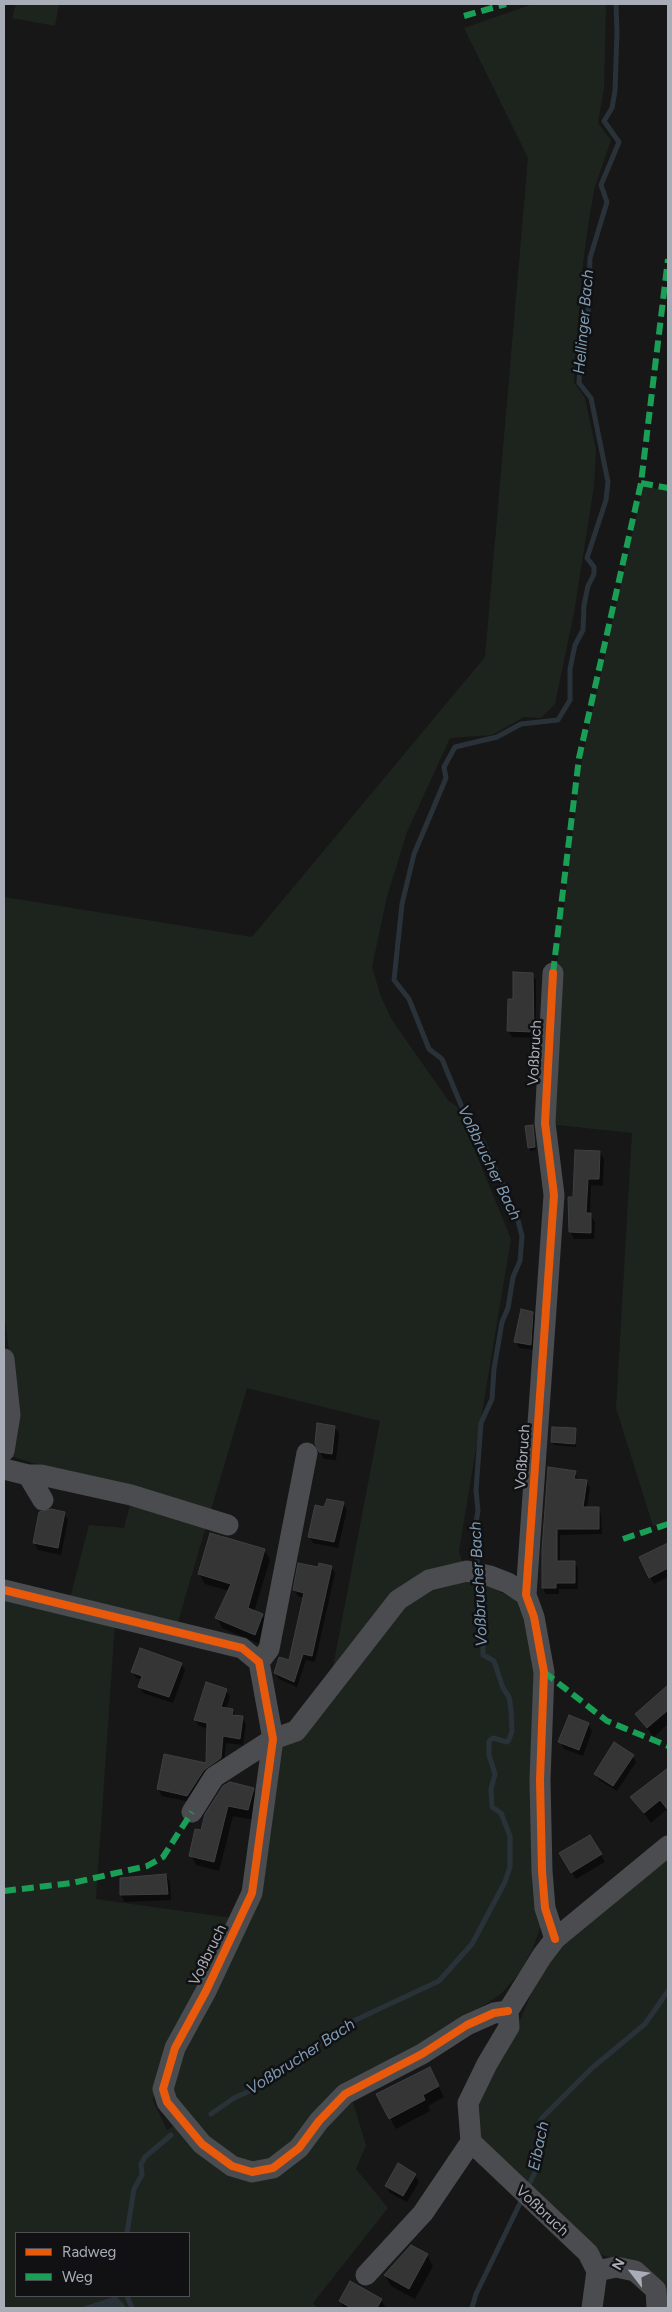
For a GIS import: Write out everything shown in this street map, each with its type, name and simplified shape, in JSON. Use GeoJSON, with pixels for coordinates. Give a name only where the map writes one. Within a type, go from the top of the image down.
{"type":"FeatureCollection","features":[{"type":"Feature","properties":{"kind":"street","name":"Voßbruch"},"geometry":{"type":"LineString","coordinates":[[553,973],[545,1123],[554,1195],[526,1595],[534,1617],[544,1672],[540,1780],[542,1871],[545,1908],[555,1939]]}},
{"type":"Feature","properties":{"kind":"street"},"geometry":{"type":"LineString","coordinates":[[4,1359],[10,1415],[4,1451]]}},
{"type":"Feature","properties":{"kind":"street"},"geometry":{"type":"LineString","coordinates":[[4,1590],[242,1648],[259,1662],[269,1649],[307,1454]]}},
{"type":"Feature","properties":{"kind":"street"},"geometry":{"type":"LineString","coordinates":[[4,1469],[28,1475],[41,1475],[131,1495],[228,1525]]}},
{"type":"Feature","properties":{"kind":"street"},"geometry":{"type":"LineString","coordinates":[[28,1475],[43,1500]]}},
{"type":"Feature","properties":{"kind":"street"},"geometry":{"type":"LineString","coordinates":[[192,1812],[214,1777],[273,1740],[296,1731],[398,1600],[429,1580],[467,1571],[490,1576],[508,1583],[526,1595]]}},
{"type":"Feature","properties":{"kind":"street","name":"Voßbruch"},"geometry":{"type":"LineString","coordinates":[[259,1662],[273,1740],[252,1893],[206,1991],[175,2048],[163,2089],[167,2102],[202,2144],[232,2166],[252,2172],[273,2168],[299,2148],[319,2121],[345,2094],[422,2054],[467,2025],[494,2013],[508,2011]]}},
{"type":"Feature","properties":{"kind":"street"},"geometry":{"type":"LineString","coordinates":[[366,2275],[423,2212],[471,2142],[468,2103],[509,2027],[508,2011],[537,1964],[555,1939],[668,1846]]}},
{"type":"Feature","properties":{"kind":"street","name":"Voßbruch"},"geometry":{"type":"LineString","coordinates":[[471,2142],[533,2203],[588,2253],[596,2271]]}},
{"type":"Feature","properties":{"kind":"street"},"geometry":{"type":"LineString","coordinates":[[592,2308],[596,2271],[616,2267],[635,2271],[656,2290],[657,2308]]}},
{"type":"Feature","properties":{"kind":"shaded area"},"geometry":{"type":"Polygon","coordinates":[[[16,4],[59,4],[55,26],[12,18],[16,4]]]}},
{"type":"Feature","properties":{"kind":"shaded area"},"geometry":{"type":"Polygon","coordinates":[[[533,4],[606,4],[604,88],[598,123],[611,140],[594,190],[588,226],[582,272],[574,382],[585,398],[596,450],[594,486],[574,613],[555,704],[541,718],[524,717],[492,735],[450,738],[407,832],[387,897],[372,967],[381,997],[392,1020],[448,1100],[457,1107],[511,1239],[459,1551],[463,1565],[438,1569],[332,1672],[380,1421],[247,1388],[177,1625],[70,1598],[89,1525],[124,1528],[133,1493],[10,1456],[11,1366],[4,1312],[4,897],[252,937],[485,657],[528,158],[464,28],[533,4]]]}},
{"type":"Feature","properties":{"kind":"shaded area"},"geometry":{"type":"Polygon","coordinates":[[[643,486],[668,491],[668,1522],[653,1526],[616,1408],[632,1133],[548,1124],[556,973],[582,758],[643,486]]]}},
{"type":"Feature","properties":{"kind":"shaded area"},"geometry":{"type":"Polygon","coordinates":[[[476,1579],[517,1601],[528,1618],[536,1672],[541,1925],[533,1948],[520,1972],[502,1993],[457,2024],[348,2086],[366,2145],[356,2169],[388,2208],[313,2303],[318,2308],[127,2308],[116,2297],[79,2308],[4,2308],[4,1593],[115,1623],[96,1899],[232,1918],[158,2067],[153,2101],[167,2130],[186,2118],[169,2093],[168,2073],[243,1921],[282,1745],[399,1603],[429,1583],[476,1579]]]}},
{"type":"Feature","properties":{"kind":"shaded area"},"geometry":{"type":"Polygon","coordinates":[[[668,1852],[668,2308],[663,2308],[619,2260],[601,2255],[484,2151],[475,2105],[517,2027],[546,1960],[668,1852]]]}},
{"type":"Feature","properties":{"kind":"shaded area"},"geometry":{"type":"Polygon","coordinates":[[[117,2297],[127,2308],[79,2308],[117,2297]]]}},
{"type":"Feature","properties":{"kind":"building"},"geometry":{"type":"Polygon","coordinates":[[[513,972],[533,973],[534,1032],[507,1031],[508,999],[513,999],[513,972]]]}},
{"type":"Feature","properties":{"kind":"building"},"geometry":{"type":"Polygon","coordinates":[[[533,1125],[535,1147],[528,1148],[525,1126],[533,1125]]]}},
{"type":"Feature","properties":{"kind":"building"},"geometry":{"type":"Polygon","coordinates":[[[575,1150],[600,1151],[599,1179],[588,1179],[586,1213],[591,1213],[591,1233],[569,1232],[568,1197],[573,1197],[575,1150]]]}},
{"type":"Feature","properties":{"kind":"building"},"geometry":{"type":"Polygon","coordinates":[[[521,1309],[533,1312],[531,1345],[514,1342],[521,1309]]]}},
{"type":"Feature","properties":{"kind":"building"},"geometry":{"type":"Polygon","coordinates":[[[317,1423],[335,1426],[332,1454],[319,1452],[315,1443],[317,1423]]]}},
{"type":"Feature","properties":{"kind":"building"},"geometry":{"type":"Polygon","coordinates":[[[552,1427],[576,1428],[575,1444],[551,1442],[552,1427]]]}},
{"type":"Feature","properties":{"kind":"building"},"geometry":{"type":"Polygon","coordinates":[[[548,1467],[576,1471],[574,1479],[587,1480],[583,1507],[599,1507],[599,1529],[557,1529],[557,1561],[575,1561],[575,1583],[556,1583],[556,1588],[542,1588],[542,1550],[548,1467]]]}},
{"type":"Feature","properties":{"kind":"building"},"geometry":{"type":"Polygon","coordinates":[[[327,1499],[344,1502],[334,1542],[308,1537],[315,1505],[324,1507],[327,1499]]]}},
{"type":"Feature","properties":{"kind":"building"},"geometry":{"type":"Polygon","coordinates":[[[51,1509],[65,1512],[58,1548],[33,1543],[39,1512],[51,1509]]]}},
{"type":"Feature","properties":{"kind":"building"},"geometry":{"type":"Polygon","coordinates":[[[210,1533],[265,1549],[248,1608],[263,1614],[255,1635],[215,1618],[231,1584],[198,1574],[210,1533]]]}},
{"type":"Feature","properties":{"kind":"building"},"geometry":{"type":"Polygon","coordinates":[[[668,1543],[668,1568],[649,1578],[639,1557],[668,1543]]]}},
{"type":"Feature","properties":{"kind":"building"},"geometry":{"type":"Polygon","coordinates":[[[298,1563],[318,1567],[319,1563],[332,1566],[312,1656],[303,1654],[294,1682],[274,1673],[279,1657],[289,1660],[304,1593],[293,1590],[298,1563]]]}},
{"type":"Feature","properties":{"kind":"building"},"geometry":{"type":"Polygon","coordinates":[[[140,1648],[182,1663],[169,1697],[138,1687],[142,1676],[131,1672],[140,1648]]]}},
{"type":"Feature","properties":{"kind":"building"},"geometry":{"type":"Polygon","coordinates":[[[206,1682],[227,1689],[221,1707],[233,1709],[232,1715],[243,1716],[240,1739],[223,1736],[221,1758],[204,1770],[187,1796],[157,1789],[164,1754],[206,1763],[207,1723],[194,1720],[206,1682]]]}},
{"type":"Feature","properties":{"kind":"building"},"geometry":{"type":"Polygon","coordinates":[[[668,1685],[668,1710],[647,1728],[635,1714],[668,1685]]]}},
{"type":"Feature","properties":{"kind":"building"},"geometry":{"type":"Polygon","coordinates":[[[569,1715],[589,1723],[579,1750],[558,1742],[569,1715]]]}},
{"type":"Feature","properties":{"kind":"building"},"geometry":{"type":"Polygon","coordinates":[[[614,1742],[634,1755],[613,1786],[594,1774],[614,1742]]]}},
{"type":"Feature","properties":{"kind":"building"},"geometry":{"type":"Polygon","coordinates":[[[668,1768],[668,1810],[660,1800],[644,1813],[630,1797],[668,1768]]]}},
{"type":"Feature","properties":{"kind":"building"},"geometry":{"type":"Polygon","coordinates":[[[230,1782],[254,1788],[248,1810],[228,1806],[214,1862],[189,1856],[195,1829],[201,1830],[205,1814],[223,1786],[230,1782]]]}},
{"type":"Feature","properties":{"kind":"building"},"geometry":{"type":"Polygon","coordinates":[[[590,1835],[602,1854],[571,1873],[559,1853],[590,1835]]]}},
{"type":"Feature","properties":{"kind":"building"},"geometry":{"type":"Polygon","coordinates":[[[166,1874],[168,1894],[120,1895],[120,1878],[166,1874]]]}},
{"type":"Feature","properties":{"kind":"building"},"geometry":{"type":"Polygon","coordinates":[[[430,2067],[439,2086],[423,2095],[425,2100],[389,2119],[376,2094],[430,2067]]]}},
{"type":"Feature","properties":{"kind":"building"},"geometry":{"type":"Polygon","coordinates":[[[398,2163],[416,2174],[403,2196],[385,2186],[398,2163]]]}},
{"type":"Feature","properties":{"kind":"building"},"geometry":{"type":"Polygon","coordinates":[[[411,2245],[428,2254],[409,2289],[384,2275],[411,2245]]]}},
{"type":"Feature","properties":{"kind":"building"},"geometry":{"type":"Polygon","coordinates":[[[350,2281],[382,2299],[377,2308],[351,2308],[339,2301],[350,2281]]]}},
{"type":"Feature","properties":{"kind":"waterway","name":"Voßbrucher Bach"},"geometry":{"type":"LineString","coordinates":[[478,1568],[474,1534],[478,1511],[476,1490],[481,1423],[492,1399],[494,1369],[502,1322],[508,1308],[513,1277],[520,1261],[522,1236],[516,1213],[483,1142],[468,1122],[442,1059],[429,1049],[409,999],[394,980],[402,904],[414,854],[446,778],[444,767],[455,747],[497,737],[521,724],[558,720],[570,700],[570,669],[575,645],[583,630],[584,605],[588,586],[594,574],[594,567],[587,558],[606,500],[608,482],[591,398],[579,383],[580,362],[588,315],[590,258],[607,202],[601,185],[619,142],[604,121],[612,108],[615,91],[616,4]]}},
{"type":"Feature","properties":{"kind":"waterway","name":"Voßbrucher Bach"},"geometry":{"type":"LineString","coordinates":[[211,2114],[234,2098],[254,2089],[347,2024],[439,1981],[472,1944],[505,1882],[510,1867],[510,1836],[501,1813],[492,1807],[491,1789],[495,1774],[489,1755],[489,1741],[493,1738],[507,1742],[509,1740],[512,1731],[511,1709],[509,1697],[503,1688],[494,1661],[483,1655],[483,1613],[479,1579]]}},
{"type":"Feature","properties":{"kind":"waterway","name":"Eibach"},"geometry":{"type":"LineString","coordinates":[[528,2187],[535,2172],[541,2119],[592,2068],[645,2024],[668,1991]]}},
{"type":"Feature","properties":{"kind":"waterway","name":"Voßbrucher Bach"},"geometry":{"type":"LineString","coordinates":[[127,2232],[134,2189],[142,2175],[141,2164],[145,2157],[171,2135]]}},
{"type":"Feature","properties":{"kind":"waterway","name":"Eibach"},"geometry":{"type":"LineString","coordinates":[[472,2308],[476,2294],[523,2197]]}},
{"type":"Feature","properties":{"kind":"waterway","name":"Voßbrucher Bach"},"geometry":{"type":"LineString","coordinates":[[127,2297],[132,2308]]}},
{"type":"Feature","properties":{"kind":"marked path"},"geometry":{"type":"LineString","coordinates":[[464,16],[506,4]]}},
{"type":"Feature","properties":{"kind":"marked path"},"geometry":{"type":"LineString","coordinates":[[553,973],[579,758],[641,483],[668,259]]}},
{"type":"Feature","properties":{"kind":"marked path"},"geometry":{"type":"LineString","coordinates":[[641,483],[668,488]]}},
{"type":"Feature","properties":{"kind":"marked path"},"geometry":{"type":"LineString","coordinates":[[623,1539],[668,1524]]}},
{"type":"Feature","properties":{"kind":"marked path"},"geometry":{"type":"LineString","coordinates":[[544,1672],[607,1721],[668,1746]]}},
{"type":"Feature","properties":{"kind":"marked path"},"geometry":{"type":"LineString","coordinates":[[4,1891],[72,1883],[147,1866],[163,1857],[192,1812]]}},
{"type":"Feature","properties":{"kind":"cycle path"},"geometry":{"type":"LineString","coordinates":[[553,973],[545,1123],[554,1195],[526,1595],[534,1617],[544,1672],[540,1780],[542,1871],[545,1908],[555,1939]]}},
{"type":"Feature","properties":{"kind":"cycle path"},"geometry":{"type":"LineString","coordinates":[[4,1590],[242,1648],[259,1662],[273,1739],[252,1893],[206,1991],[175,2048],[163,2089],[167,2102],[202,2144],[232,2166],[252,2172],[273,2168],[299,2148],[319,2121],[345,2094],[422,2054],[467,2025],[494,2013],[508,2011]]}},
{"type":"Feature","properties":{"kind":"water label","name":"Hellinger Bach"},"geometry":{"type":"Point","coordinates":[584,322]}}]}
